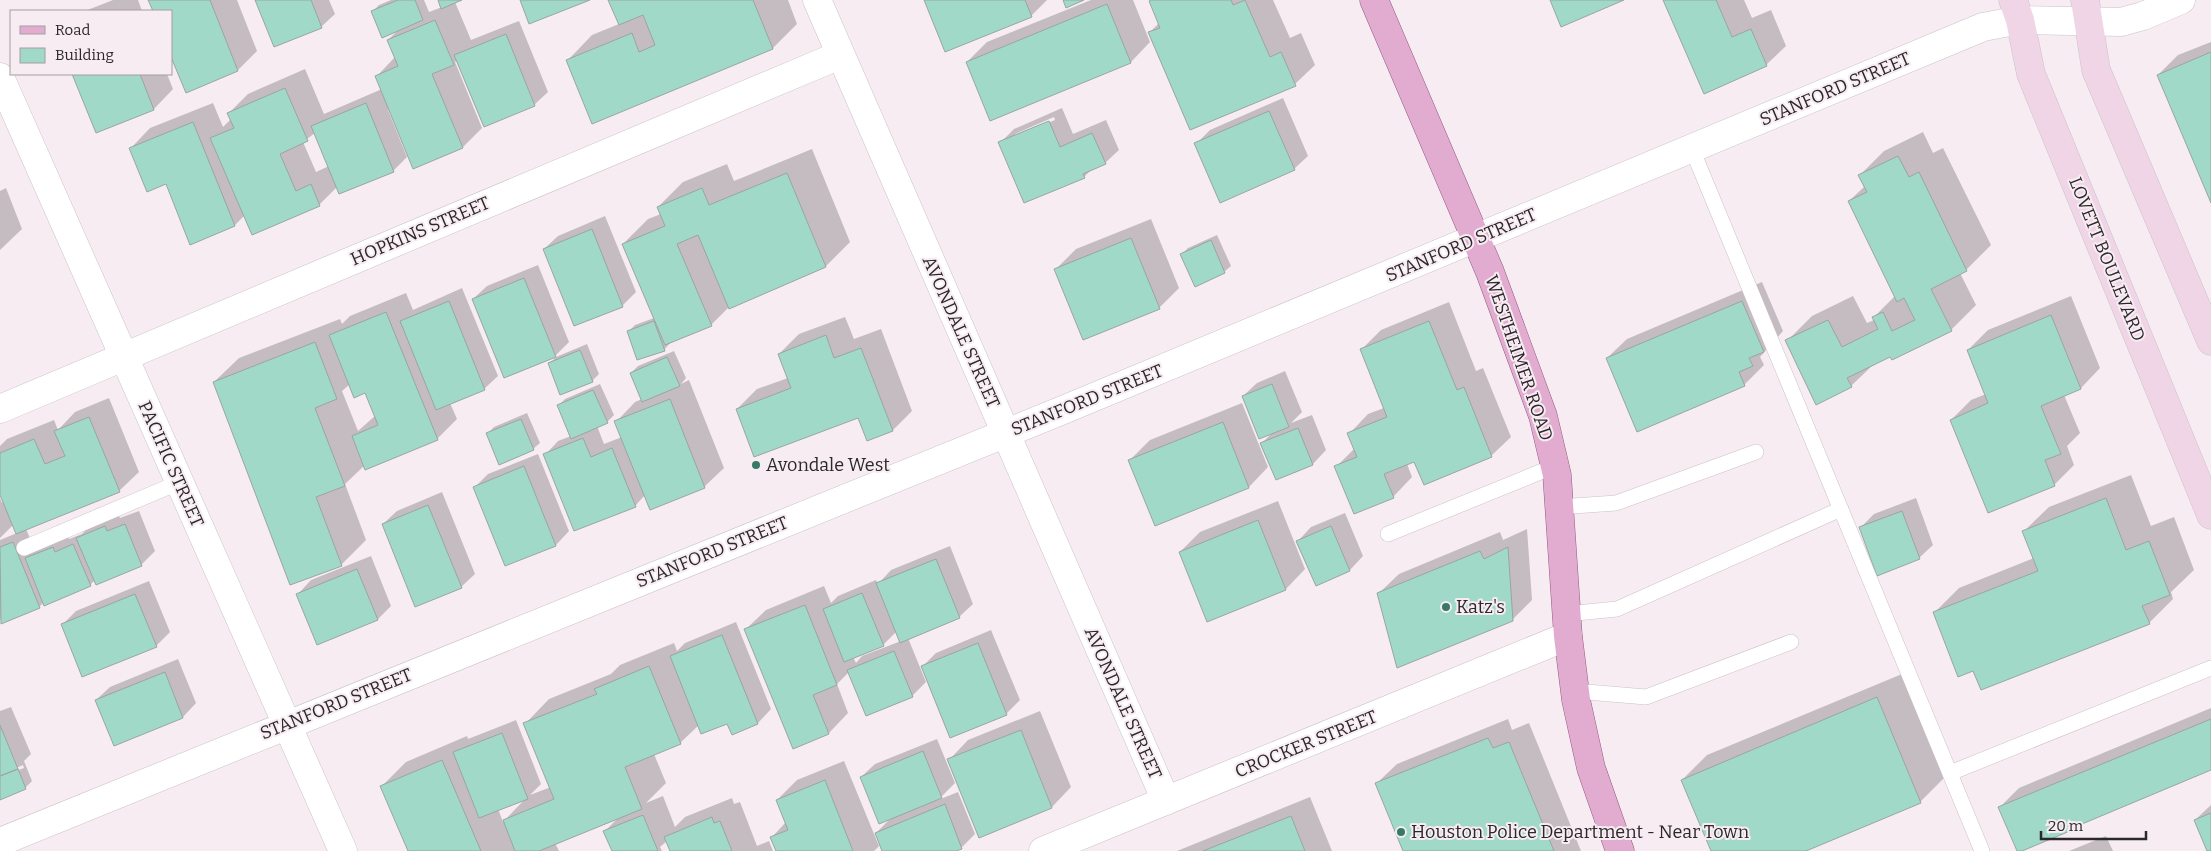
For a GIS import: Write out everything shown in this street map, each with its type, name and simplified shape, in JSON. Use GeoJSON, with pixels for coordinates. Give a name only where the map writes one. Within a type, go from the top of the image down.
{"type":"FeatureCollection","features":[{"type":"Feature","properties":{"kind":"main road","name":"WESTHEIMER ROAD"},"geometry":{"type":"LineString","coordinates":[[1374,0],[1476,240],[1516,340],[1543,416],[1555,466],[1567,625],[1575,692],[1591,768],[1620,851]]}},
{"type":"Feature","properties":{"kind":"street","name":"AVONDALE STREET"},"geometry":{"type":"LineString","coordinates":[[817,0],[1166,801]]}},
{"type":"Feature","properties":{"kind":"street","name":"STANFORD STREET"},"geometry":{"type":"LineString","coordinates":[[0,842],[1005,434],[1476,240],[1984,28],[2017,10],[2087,10],[2121,22],[2143,16],[2181,0]]}},
{"type":"Feature","properties":{"kind":"street","name":"LOVETT BOULEVARD"},"geometry":{"type":"LineString","coordinates":[[2017,10],[2031,74],[2211,515]]}},
{"type":"Feature","properties":{"kind":"street"},"geometry":{"type":"LineString","coordinates":[[2087,10],[2096,70],[2211,341]]}},
{"type":"Feature","properties":{"kind":"street","name":"HOPKINS STREET"},"geometry":{"type":"LineString","coordinates":[[0,409],[840,54]]}},
{"type":"Feature","properties":{"kind":"street","name":"PACIFIC STREET"},"geometry":{"type":"LineString","coordinates":[[0,77],[343,851]]}},
{"type":"Feature","properties":{"kind":"street","name":"CROCKER STREET"},"geometry":{"type":"LineString","coordinates":[[1043,851],[1166,801],[1567,625]]}},
{"type":"Feature","properties":{"kind":"lane"},"geometry":{"type":"LineString","coordinates":[[1692,149],[1982,851]]}},
{"type":"Feature","properties":{"kind":"lane"},"geometry":{"type":"LineString","coordinates":[[1559,507],[1616,503],[1756,452]]}},
{"type":"Feature","properties":{"kind":"lane"},"geometry":{"type":"LineString","coordinates":[[1388,534],[1555,466]]}},
{"type":"Feature","properties":{"kind":"lane"},"geometry":{"type":"LineString","coordinates":[[24,548],[180,482]]}},
{"type":"Feature","properties":{"kind":"lane"},"geometry":{"type":"LineString","coordinates":[[1567,625],[1617,609],[1841,509]]}},
{"type":"Feature","properties":{"kind":"lane"},"geometry":{"type":"LineString","coordinates":[[1575,692],[1646,697],[1791,642]]}},
{"type":"Feature","properties":{"kind":"lane"},"geometry":{"type":"LineString","coordinates":[[1950,773],[2211,668]]}},
{"type":"Feature","properties":{"kind":"building"},"geometry":{"type":"Polygon","coordinates":[[[148,0],[210,0],[238,71],[186,93],[172,59],[172,10],[153,10],[148,0]]]}},
{"type":"Feature","properties":{"kind":"building"},"geometry":{"type":"Polygon","coordinates":[[[255,0],[311,0],[322,28],[274,47],[255,0]]]}},
{"type":"Feature","properties":{"kind":"building"},"geometry":{"type":"Polygon","coordinates":[[[398,0],[415,0],[423,20],[382,38],[371,11],[398,0]]]}},
{"type":"Feature","properties":{"kind":"building"},"geometry":{"type":"Polygon","coordinates":[[[438,0],[462,0],[441,9],[438,0]]]}},
{"type":"Feature","properties":{"kind":"building"},"geometry":{"type":"Polygon","coordinates":[[[520,0],[590,0],[529,24],[520,0]]]}},
{"type":"Feature","properties":{"kind":"building"},"geometry":{"type":"Polygon","coordinates":[[[608,0],[753,0],[773,49],[592,124],[566,60],[632,33],[639,52],[655,45],[643,15],[619,25],[608,0]]]}},
{"type":"Feature","properties":{"kind":"building"},"geometry":{"type":"Polygon","coordinates":[[[924,0],[1025,0],[1032,17],[945,52],[924,0]]]}},
{"type":"Feature","properties":{"kind":"building"},"geometry":{"type":"Polygon","coordinates":[[[1063,0],[1084,0],[1066,8],[1063,0]]]}},
{"type":"Feature","properties":{"kind":"building"},"geometry":{"type":"Polygon","coordinates":[[[1231,0],[1233,5],[1245,0],[1270,57],[1281,52],[1296,86],[1190,130],[1148,32],[1160,28],[1149,1],[1231,0]]]}},
{"type":"Feature","properties":{"kind":"building"},"geometry":{"type":"Polygon","coordinates":[[[1550,0],[1624,0],[1561,27],[1550,0]]]}},
{"type":"Feature","properties":{"kind":"building"},"geometry":{"type":"Polygon","coordinates":[[[1663,0],[1716,0],[1732,37],[1751,29],[1767,66],[1704,94],[1663,0]]]}},
{"type":"Feature","properties":{"kind":"building"},"geometry":{"type":"Polygon","coordinates":[[[1107,4],[1131,63],[990,121],[966,62],[1107,4]]]}},
{"type":"Feature","properties":{"kind":"building"},"geometry":{"type":"Polygon","coordinates":[[[435,20],[454,65],[432,74],[463,148],[413,169],[375,76],[398,66],[387,40],[435,20]]]}},
{"type":"Feature","properties":{"kind":"building"},"geometry":{"type":"Polygon","coordinates":[[[506,34],[535,106],[484,127],[454,55],[506,34]]]}},
{"type":"Feature","properties":{"kind":"building"},"geometry":{"type":"Polygon","coordinates":[[[2211,52],[2211,203],[2157,75],[2211,52]]]}},
{"type":"Feature","properties":{"kind":"building"},"geometry":{"type":"Polygon","coordinates":[[[72,75],[140,75],[154,110],[96,133],[72,75]]]}},
{"type":"Feature","properties":{"kind":"building"},"geometry":{"type":"Polygon","coordinates":[[[285,88],[308,141],[280,154],[296,191],[311,184],[320,206],[252,235],[210,138],[234,128],[227,113],[285,88]]]}},
{"type":"Feature","properties":{"kind":"building"},"geometry":{"type":"Polygon","coordinates":[[[366,103],[394,172],[339,194],[311,126],[366,103]]]}},
{"type":"Feature","properties":{"kind":"building"},"geometry":{"type":"Polygon","coordinates":[[[1269,111],[1295,170],[1220,203],[1194,143],[1269,111]]]}},
{"type":"Feature","properties":{"kind":"building"},"geometry":{"type":"Polygon","coordinates":[[[1049,121],[1060,147],[1092,133],[1106,164],[1083,174],[1085,178],[1024,203],[998,142],[1049,121]]]}},
{"type":"Feature","properties":{"kind":"building"},"geometry":{"type":"Polygon","coordinates":[[[193,122],[235,226],[190,245],[166,184],[147,192],[129,148],[193,122]]]}},
{"type":"Feature","properties":{"kind":"building"},"geometry":{"type":"Polygon","coordinates":[[[1898,156],[1909,177],[1919,172],[1967,271],[1931,289],[1952,331],[1892,360],[1890,357],[1847,378],[1852,387],[1816,405],[1785,340],[1828,320],[1842,347],[1878,329],[1872,317],[1883,312],[1892,331],[1915,320],[1904,298],[1897,302],[1848,201],[1867,192],[1858,175],[1898,156]]]}},
{"type":"Feature","properties":{"kind":"building"},"geometry":{"type":"Polygon","coordinates":[[[787,173],[826,267],[729,309],[698,235],[677,244],[712,326],[665,345],[622,244],[665,226],[657,207],[702,188],[709,205],[787,173]]]}},
{"type":"Feature","properties":{"kind":"building"},"geometry":{"type":"Polygon","coordinates":[[[592,229],[623,307],[574,326],[543,249],[592,229]]]}},
{"type":"Feature","properties":{"kind":"building"},"geometry":{"type":"Polygon","coordinates":[[[1131,238],[1160,309],[1083,340],[1054,269],[1131,238]]]}},
{"type":"Feature","properties":{"kind":"building"},"geometry":{"type":"Polygon","coordinates":[[[1211,240],[1225,273],[1195,287],[1180,254],[1211,240]]]}},
{"type":"Feature","properties":{"kind":"building"},"geometry":{"type":"Polygon","coordinates":[[[524,278],[556,357],[504,378],[472,299],[524,278]]]}},
{"type":"Feature","properties":{"kind":"building"},"geometry":{"type":"Polygon","coordinates":[[[449,301],[485,390],[436,410],[400,321],[449,301]]]}},
{"type":"Feature","properties":{"kind":"building"},"geometry":{"type":"Polygon","coordinates":[[[1742,301],[1764,352],[1749,358],[1753,366],[1739,372],[1745,386],[1637,432],[1606,358],[1742,301]]]}},
{"type":"Feature","properties":{"kind":"building"},"geometry":{"type":"Polygon","coordinates":[[[386,312],[438,440],[365,470],[352,436],[378,425],[365,393],[354,398],[329,335],[386,312]]]}},
{"type":"Feature","properties":{"kind":"building"},"geometry":{"type":"Polygon","coordinates":[[[2051,315],[2081,389],[2041,406],[2061,454],[2045,460],[2055,486],[1988,513],[1950,420],[1988,403],[1967,350],[2051,315]]]}},
{"type":"Feature","properties":{"kind":"building"},"geometry":{"type":"Polygon","coordinates":[[[654,321],[665,351],[637,360],[627,331],[654,321]]]}},
{"type":"Feature","properties":{"kind":"building"},"geometry":{"type":"Polygon","coordinates":[[[1429,321],[1457,390],[1464,387],[1492,457],[1424,485],[1414,462],[1384,474],[1394,498],[1354,514],[1334,466],[1357,457],[1347,433],[1387,417],[1360,349],[1429,321]]]}},
{"type":"Feature","properties":{"kind":"building"},"geometry":{"type":"Polygon","coordinates":[[[826,335],[834,358],[861,348],[893,431],[867,441],[858,418],[754,457],[736,409],[791,388],[778,354],[826,335]]]}},
{"type":"Feature","properties":{"kind":"building"},"geometry":{"type":"Polygon","coordinates":[[[315,342],[337,399],[315,408],[345,486],[316,497],[342,566],[290,585],[213,382],[315,342]]]}},
{"type":"Feature","properties":{"kind":"building"},"geometry":{"type":"Polygon","coordinates":[[[580,350],[593,382],[560,395],[548,363],[580,350]]]}},
{"type":"Feature","properties":{"kind":"building"},"geometry":{"type":"Polygon","coordinates":[[[667,357],[680,386],[642,402],[630,373],[667,357]]]}},
{"type":"Feature","properties":{"kind":"building"},"geometry":{"type":"Polygon","coordinates":[[[1272,384],[1289,427],[1259,439],[1242,396],[1272,384]]]}},
{"type":"Feature","properties":{"kind":"building"},"geometry":{"type":"Polygon","coordinates":[[[593,390],[608,423],[571,439],[557,405],[593,390]]]}},
{"type":"Feature","properties":{"kind":"building"},"geometry":{"type":"Polygon","coordinates":[[[670,399],[705,488],[650,510],[614,421],[670,399]]]}},
{"type":"Feature","properties":{"kind":"building"},"geometry":{"type":"Polygon","coordinates":[[[89,417],[120,492],[16,534],[0,495],[0,453],[34,439],[45,464],[65,456],[54,431],[89,417]]]}},
{"type":"Feature","properties":{"kind":"building"},"geometry":{"type":"Polygon","coordinates":[[[521,419],[534,450],[499,465],[486,433],[521,419]]]}},
{"type":"Feature","properties":{"kind":"building"},"geometry":{"type":"Polygon","coordinates":[[[1223,422],[1249,488],[1155,526],[1128,460],[1223,422]]]}},
{"type":"Feature","properties":{"kind":"building"},"geometry":{"type":"Polygon","coordinates":[[[1298,428],[1313,465],[1276,480],[1260,443],[1298,428]]]}},
{"type":"Feature","properties":{"kind":"building"},"geometry":{"type":"Polygon","coordinates":[[[583,438],[591,457],[612,448],[636,507],[574,531],[543,454],[583,438]]]}},
{"type":"Feature","properties":{"kind":"building"},"geometry":{"type":"Polygon","coordinates":[[[524,466],[556,546],[505,566],[473,487],[524,466]]]}},
{"type":"Feature","properties":{"kind":"building"},"geometry":{"type":"Polygon","coordinates":[[[2106,498],[2126,550],[2149,541],[2170,595],[2142,606],[2150,624],[1981,690],[1973,671],[1958,677],[1933,612],[2038,571],[2022,531],[2106,498]]]}},
{"type":"Feature","properties":{"kind":"building"},"geometry":{"type":"Polygon","coordinates":[[[428,505],[462,588],[415,607],[382,524],[428,505]]]}},
{"type":"Feature","properties":{"kind":"building"},"geometry":{"type":"Polygon","coordinates":[[[1902,511],[1920,559],[1877,576],[1859,527],[1902,511]]]}},
{"type":"Feature","properties":{"kind":"building"},"geometry":{"type":"Polygon","coordinates":[[[1258,520],[1286,590],[1207,622],[1179,552],[1258,520]]]}},
{"type":"Feature","properties":{"kind":"building"},"geometry":{"type":"Polygon","coordinates":[[[125,524],[142,566],[96,585],[76,538],[105,526],[107,531],[125,524]]]}},
{"type":"Feature","properties":{"kind":"building"},"geometry":{"type":"Polygon","coordinates":[[[1331,526],[1350,571],[1316,586],[1296,541],[1331,526]]]}},
{"type":"Feature","properties":{"kind":"building"},"geometry":{"type":"Polygon","coordinates":[[[13,542],[40,608],[1,624],[0,547],[13,542]]]}},
{"type":"Feature","properties":{"kind":"building"},"geometry":{"type":"Polygon","coordinates":[[[73,544],[91,586],[44,606],[25,558],[53,547],[55,552],[73,544]]]}},
{"type":"Feature","properties":{"kind":"building","name":"Katz's"},"geometry":{"type":"Polygon","coordinates":[[[1508,547],[1513,621],[1397,668],[1377,593],[1480,551],[1484,559],[1508,547]]]}},
{"type":"Feature","properties":{"kind":"building"},"geometry":{"type":"Polygon","coordinates":[[[936,559],[960,618],[900,643],[876,583],[936,559]]]}},
{"type":"Feature","properties":{"kind":"building"},"geometry":{"type":"Polygon","coordinates":[[[357,569],[378,620],[317,645],[296,594],[357,569]]]}},
{"type":"Feature","properties":{"kind":"building"},"geometry":{"type":"Polygon","coordinates":[[[862,593],[884,646],[844,662],[823,609],[862,593]]]}},
{"type":"Feature","properties":{"kind":"building"},"geometry":{"type":"Polygon","coordinates":[[[135,594],[157,647],[82,677],[61,624],[135,594]]]}},
{"type":"Feature","properties":{"kind":"building"},"geometry":{"type":"Polygon","coordinates":[[[805,605],[837,685],[813,695],[829,734],[793,749],[744,629],[805,605]]]}},
{"type":"Feature","properties":{"kind":"building"},"geometry":{"type":"Polygon","coordinates":[[[722,635],[758,724],[732,735],[727,724],[701,734],[670,656],[722,635]]]}},
{"type":"Feature","properties":{"kind":"building"},"geometry":{"type":"Polygon","coordinates":[[[978,643],[1007,715],[950,738],[921,666],[978,643]]]}},
{"type":"Feature","properties":{"kind":"building"},"geometry":{"type":"Polygon","coordinates":[[[894,651],[913,697],[866,716],[847,670],[894,651]]]}},
{"type":"Feature","properties":{"kind":"building"},"geometry":{"type":"Polygon","coordinates":[[[649,666],[681,744],[625,767],[642,809],[539,851],[515,851],[503,820],[554,799],[523,723],[597,694],[594,689],[649,666]]]}},
{"type":"Feature","properties":{"kind":"building"},"geometry":{"type":"Polygon","coordinates":[[[165,672],[183,718],[114,746],[95,700],[165,672]]]}},
{"type":"Feature","properties":{"kind":"building"},"geometry":{"type":"Polygon","coordinates":[[[1877,697],[1921,803],[1806,851],[1711,851],[1681,780],[1877,697]]]}},
{"type":"Feature","properties":{"kind":"building"},"geometry":{"type":"Polygon","coordinates":[[[2211,719],[2211,770],[2082,824],[2082,826],[2022,851],[2017,851],[1998,807],[2211,719]]]}},
{"type":"Feature","properties":{"kind":"building"},"geometry":{"type":"Polygon","coordinates":[[[0,725],[18,769],[0,776],[0,725]]]}},
{"type":"Feature","properties":{"kind":"building"},"geometry":{"type":"Polygon","coordinates":[[[1021,730],[1052,808],[979,838],[947,759],[1021,730]]]}},
{"type":"Feature","properties":{"kind":"building"},"geometry":{"type":"Polygon","coordinates":[[[502,733],[528,799],[479,818],[453,752],[502,733]]]}},
{"type":"Feature","properties":{"kind":"building"},"geometry":{"type":"Polygon","coordinates":[[[1488,738],[1493,748],[1509,742],[1554,851],[1403,851],[1375,783],[1488,738]]]}},
{"type":"Feature","properties":{"kind":"building"},"geometry":{"type":"Polygon","coordinates":[[[923,751],[942,798],[879,824],[860,777],[923,751]]]}},
{"type":"Feature","properties":{"kind":"building"},"geometry":{"type":"Polygon","coordinates":[[[442,760],[481,851],[408,851],[380,786],[442,760]]]}},
{"type":"Feature","properties":{"kind":"building"},"geometry":{"type":"Polygon","coordinates":[[[18,769],[26,789],[0,800],[0,776],[18,769]]]}},
{"type":"Feature","properties":{"kind":"building"},"geometry":{"type":"Polygon","coordinates":[[[825,780],[853,851],[776,851],[770,837],[788,830],[776,800],[825,780]]]}},
{"type":"Feature","properties":{"kind":"building"},"geometry":{"type":"Polygon","coordinates":[[[945,804],[962,849],[956,851],[882,851],[875,833],[945,804]]]}},
{"type":"Feature","properties":{"kind":"building"},"geometry":{"type":"Polygon","coordinates":[[[2211,813],[2211,851],[2207,851],[2194,820],[2211,813]]]}},
{"type":"Feature","properties":{"kind":"building"},"geometry":{"type":"Polygon","coordinates":[[[643,815],[658,851],[612,851],[603,831],[643,815]]]}},
{"type":"Feature","properties":{"kind":"building"},"geometry":{"type":"Polygon","coordinates":[[[1291,816],[1305,851],[1203,851],[1291,816]]]}},
{"type":"Feature","properties":{"kind":"building"},"geometry":{"type":"Polygon","coordinates":[[[712,817],[714,823],[720,821],[732,851],[670,851],[664,837],[712,817]]]}},
{"type":"Feature","properties":{"kind":"place","name":"Avondale West"},"geometry":{"type":"Point","coordinates":[756,465]}},
{"type":"Feature","properties":{"kind":"place","name":"Katz's"},"geometry":{"type":"Point","coordinates":[1446,607]}},
{"type":"Feature","properties":{"kind":"place","name":"Houston Police Department - Near Town"},"geometry":{"type":"Point","coordinates":[1401,832]}}]}
